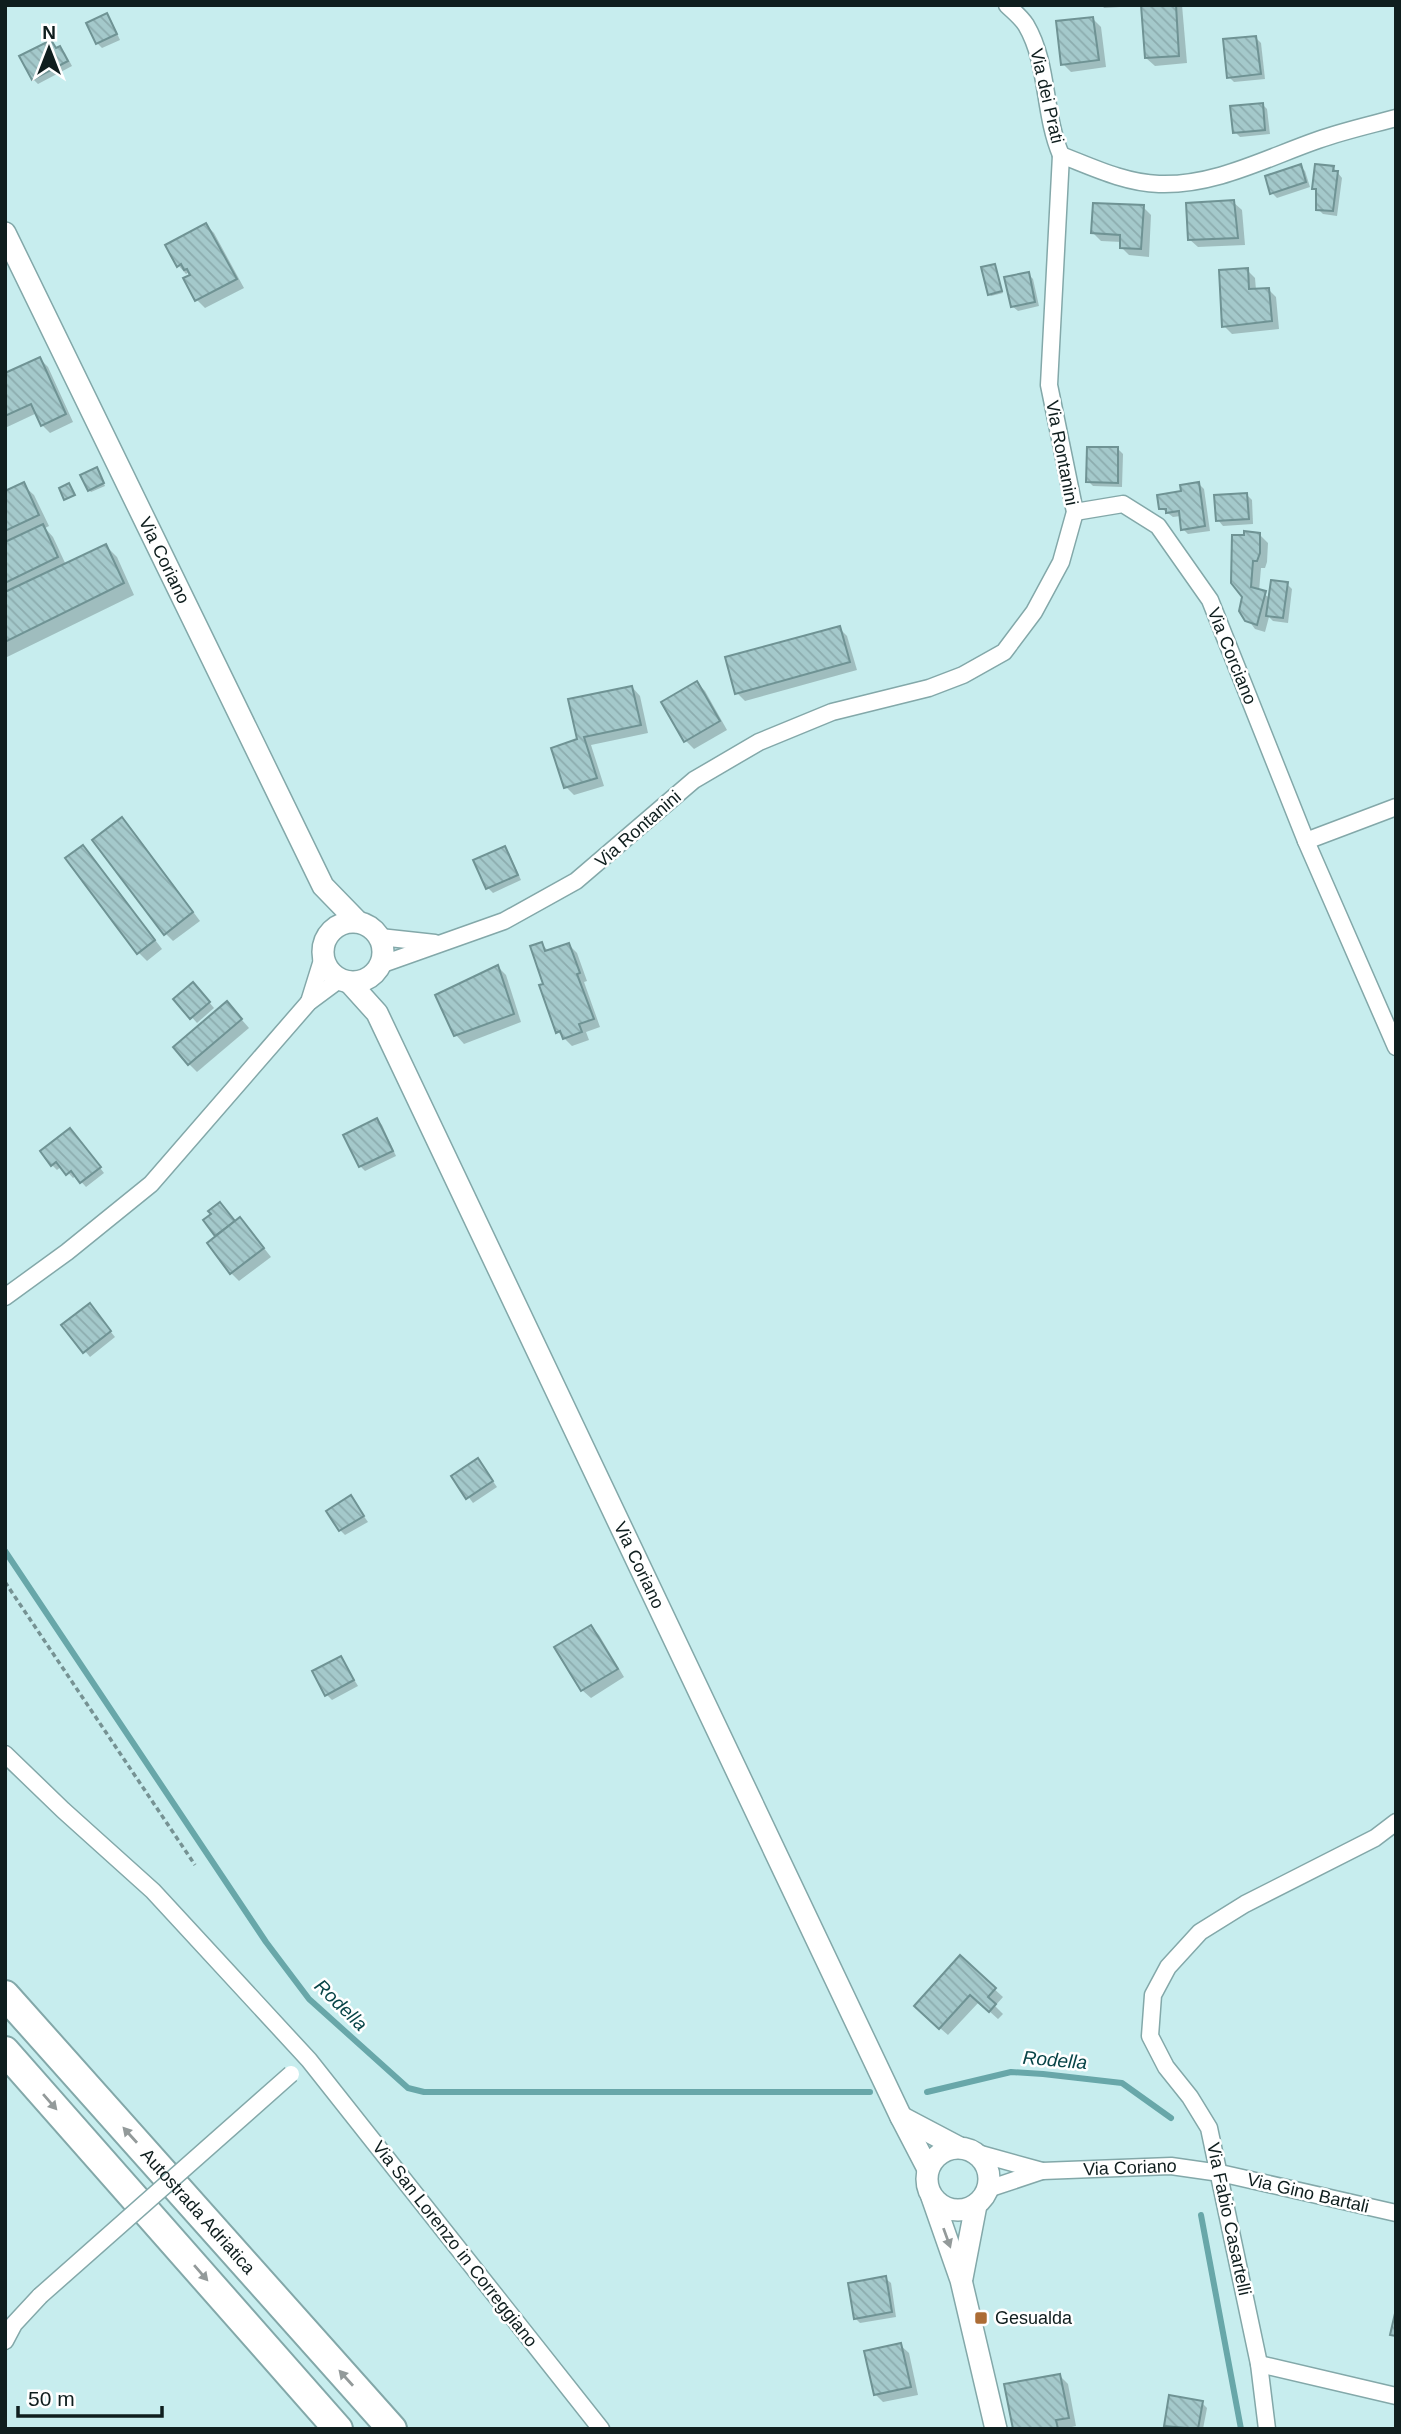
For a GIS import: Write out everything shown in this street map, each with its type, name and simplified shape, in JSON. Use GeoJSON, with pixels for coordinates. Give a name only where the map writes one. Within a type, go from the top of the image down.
{"type":"FeatureCollection","features":[{"type":"Feature","properties":{"kind":"highway","name":"Autostrada Adriatica"},"geometry":{"type":"LineString","coordinates":[[5,1994],[392,2429]]}},
{"type":"Feature","properties":{"kind":"highway"},"geometry":{"type":"LineString","coordinates":[[5,2051],[338,2429]]}},
{"type":"Feature","properties":{"kind":"main road","name":"Via Coriano"},"geometry":{"type":"LineString","coordinates":[[8,247],[323,886],[358,922]]}},
{"type":"Feature","properties":{"kind":"main road","name":"Via Coriano"},"geometry":{"type":"LineString","coordinates":[[323,886],[324,947]]}},
{"type":"Feature","properties":{"kind":"main road"},"geometry":{"type":"LineString","coordinates":[[358,922],[374,930],[380,937],[383,956],[378,969],[358,982],[344,980],[326,966],[324,947],[339,925],[358,922]]}},
{"type":"Feature","properties":{"kind":"main road","name":"Via Coriano"},"geometry":{"type":"LineString","coordinates":[[377,1013],[378,969]]}},
{"type":"Feature","properties":{"kind":"main road","name":"Via Coriano"},"geometry":{"type":"LineString","coordinates":[[344,980],[377,1013],[928,2169]]}},
{"type":"Feature","properties":{"kind":"main road","name":"Via Coriano"},"geometry":{"type":"LineString","coordinates":[[901,2117],[967,2150]]}},
{"type":"Feature","properties":{"kind":"main road"},"geometry":{"type":"LineString","coordinates":[[961,2280],[988,2169],[967,2150],[939,2153],[932,2160],[926,2179],[961,2280],[996,2429]]}},
{"type":"Feature","properties":{"kind":"main road"},"geometry":{"type":"LineString","coordinates":[[932,2197],[948,2209],[958,2210],[982,2197]]}},
{"type":"Feature","properties":{"kind":"street","name":"Via dei Prati"},"geometry":{"type":"LineString","coordinates":[[1007,5],[1024,22],[1037,49],[1052,134],[1061,155]]}},
{"type":"Feature","properties":{"kind":"street"},"geometry":{"type":"LineString","coordinates":[[1061,155],[1121,178],[1156,184],[1191,183],[1214,178],[1320,139],[1396,118]]}},
{"type":"Feature","properties":{"kind":"street","name":"Via Rontanini"},"geometry":{"type":"LineString","coordinates":[[378,969],[504,920],[576,881],[694,780],[759,742],[832,712],[929,688],[962,675],[1004,652],[1034,612],[1061,562],[1075,512],[1049,385],[1061,155]]}},
{"type":"Feature","properties":{"kind":"street","name":"Via Corciano"},"geometry":{"type":"LineString","coordinates":[[1075,512],[1124,504],[1158,526],[1210,600],[1306,841],[1396,1047]]}},
{"type":"Feature","properties":{"kind":"street"},"geometry":{"type":"LineString","coordinates":[[1306,841],[1396,807]]}},
{"type":"Feature","properties":{"kind":"street","name":"Via Rontanini"},"geometry":{"type":"LineString","coordinates":[[380,937],[441,944]]}},
{"type":"Feature","properties":{"kind":"street"},"geometry":{"type":"LineString","coordinates":[[309,1002],[324,947]]}},
{"type":"Feature","properties":{"kind":"street"},"geometry":{"type":"LineString","coordinates":[[5,1297],[151,1184],[309,1002],[344,980]]}},
{"type":"Feature","properties":{"kind":"street","name":"Via San Lorenzo in Correggiano"},"geometry":{"type":"LineString","coordinates":[[5,1754],[153,1891],[309,2060],[601,2429]]}},
{"type":"Feature","properties":{"kind":"street","name":"Via Fabio Casartelli"},"geometry":{"type":"LineString","coordinates":[[1267,2429],[1259,2364],[1209,2128],[1190,2097],[1166,2067],[1150,2036],[1153,1995],[1168,1967],[1200,1931],[1245,1904],[1375,1838],[1396,1822]]}},
{"type":"Feature","properties":{"kind":"street"},"geometry":{"type":"LineString","coordinates":[[5,2341],[14,2325],[40,2296],[309,2060]]}},
{"type":"Feature","properties":{"kind":"street","name":"Via Coriano"},"geometry":{"type":"LineString","coordinates":[[967,2150],[1042,2171],[1171,2166],[1220,2173]]}},
{"type":"Feature","properties":{"kind":"street","name":"Via Coriano"},"geometry":{"type":"LineString","coordinates":[[982,2197],[1042,2171]]}},
{"type":"Feature","properties":{"kind":"street","name":"Via Gino Bartali"},"geometry":{"type":"LineString","coordinates":[[1220,2173],[1396,2213]]}},
{"type":"Feature","properties":{"kind":"street"},"geometry":{"type":"LineString","coordinates":[[1259,2364],[1396,2396]]}},
{"type":"Feature","properties":{"kind":"path"},"geometry":{"type":"LineString","coordinates":[[5,1582],[195,1865]]}},
{"type":"Feature","properties":{"kind":"building"},"geometry":{"type":"Polygon","coordinates":[[[1141,5],[1176,5],[1179,56],[1145,58],[1141,5]]]}},
{"type":"Feature","properties":{"kind":"building"},"geometry":{"type":"Polygon","coordinates":[[[107,13],[117,34],[96,44],[86,23],[107,13]]]}},
{"type":"Feature","properties":{"kind":"building"},"geometry":{"type":"Polygon","coordinates":[[[1093,17],[1099,60],[1061,65],[1056,21],[1093,17]]]}},
{"type":"Feature","properties":{"kind":"building"},"geometry":{"type":"Polygon","coordinates":[[[1256,36],[1261,74],[1227,78],[1223,39],[1256,36]]]}},
{"type":"Feature","properties":{"kind":"building"},"geometry":{"type":"Polygon","coordinates":[[[51,40],[56,48],[60,46],[68,61],[32,80],[19,56],[51,40]]]}},
{"type":"Feature","properties":{"kind":"building"},"geometry":{"type":"Polygon","coordinates":[[[1263,103],[1265,130],[1233,133],[1230,106],[1263,103]]]}},
{"type":"Feature","properties":{"kind":"building"},"geometry":{"type":"Polygon","coordinates":[[[1301,164],[1306,182],[1270,194],[1265,176],[1301,164]]]}},
{"type":"Feature","properties":{"kind":"building"},"geometry":{"type":"Polygon","coordinates":[[[1315,164],[1334,166],[1333,171],[1338,171],[1333,211],[1316,210],[1316,189],[1312,189],[1315,164]]]}},
{"type":"Feature","properties":{"kind":"building"},"geometry":{"type":"Polygon","coordinates":[[[1234,200],[1238,238],[1188,240],[1186,203],[1234,200]]]}},
{"type":"Feature","properties":{"kind":"building"},"geometry":{"type":"Polygon","coordinates":[[[1093,203],[1144,205],[1141,249],[1120,248],[1120,235],[1091,233],[1093,203]]]}},
{"type":"Feature","properties":{"kind":"building"},"geometry":{"type":"Polygon","coordinates":[[[206,223],[237,279],[195,301],[183,278],[190,275],[187,269],[184,270],[181,264],[177,267],[165,245],[206,223]]]}},
{"type":"Feature","properties":{"kind":"building"},"geometry":{"type":"Polygon","coordinates":[[[995,264],[1002,291],[988,295],[981,267],[995,264]]]}},
{"type":"Feature","properties":{"kind":"building"},"geometry":{"type":"Polygon","coordinates":[[[1248,268],[1249,289],[1269,288],[1272,321],[1222,327],[1219,270],[1248,268]]]}},
{"type":"Feature","properties":{"kind":"building"},"geometry":{"type":"Polygon","coordinates":[[[1029,272],[1035,302],[1011,307],[1004,277],[1029,272]]]}},
{"type":"Feature","properties":{"kind":"building"},"geometry":{"type":"Polygon","coordinates":[[[40,357],[66,414],[41,426],[31,404],[5,416],[5,373],[40,357]]]}},
{"type":"Feature","properties":{"kind":"building"},"geometry":{"type":"Polygon","coordinates":[[[1087,447],[1118,447],[1118,483],[1086,482],[1087,447]]]}},
{"type":"Feature","properties":{"kind":"building"},"geometry":{"type":"Polygon","coordinates":[[[97,467],[104,483],[88,491],[80,475],[97,467]]]}},
{"type":"Feature","properties":{"kind":"building"},"geometry":{"type":"Polygon","coordinates":[[[24,482],[39,515],[5,531],[5,491],[24,482]]]}},
{"type":"Feature","properties":{"kind":"building"},"geometry":{"type":"Polygon","coordinates":[[[1199,482],[1205,526],[1181,530],[1179,511],[1166,513],[1166,509],[1159,509],[1157,495],[1181,491],[1180,485],[1199,482]]]}},
{"type":"Feature","properties":{"kind":"building"},"geometry":{"type":"Polygon","coordinates":[[[69,483],[75,495],[64,500],[59,488],[69,483]]]}},
{"type":"Feature","properties":{"kind":"building"},"geometry":{"type":"Polygon","coordinates":[[[1247,493],[1249,519],[1216,521],[1214,495],[1247,493]]]}},
{"type":"Feature","properties":{"kind":"building"},"geometry":{"type":"Polygon","coordinates":[[[43,524],[58,557],[5,583],[5,542],[43,524]]]}},
{"type":"Feature","properties":{"kind":"building"},"geometry":{"type":"Polygon","coordinates":[[[1244,531],[1260,533],[1260,553],[1257,561],[1253,561],[1251,587],[1266,591],[1257,625],[1245,621],[1239,611],[1242,597],[1231,583],[1232,535],[1244,535],[1244,531]]]}},
{"type":"Feature","properties":{"kind":"building"},"geometry":{"type":"Polygon","coordinates":[[[106,544],[124,583],[5,642],[5,592],[106,544]]]}},
{"type":"Feature","properties":{"kind":"building"},"geometry":{"type":"Polygon","coordinates":[[[1271,580],[1288,582],[1283,618],[1266,616],[1271,580]]]}},
{"type":"Feature","properties":{"kind":"building"},"geometry":{"type":"Polygon","coordinates":[[[840,626],[850,662],[735,694],[725,657],[840,626]]]}},
{"type":"Feature","properties":{"kind":"building"},"geometry":{"type":"Polygon","coordinates":[[[697,681],[720,721],[684,742],[661,702],[697,681]]]}},
{"type":"Feature","properties":{"kind":"building"},"geometry":{"type":"Polygon","coordinates":[[[632,686],[641,725],[584,737],[597,778],[564,788],[551,748],[577,739],[568,699],[632,686]]]}},
{"type":"Feature","properties":{"kind":"building"},"geometry":{"type":"Polygon","coordinates":[[[122,817],[193,912],[164,935],[92,840],[122,817]]]}},
{"type":"Feature","properties":{"kind":"building"},"geometry":{"type":"Polygon","coordinates":[[[83,845],[155,940],[137,954],[65,858],[83,845]]]}},
{"type":"Feature","properties":{"kind":"building"},"geometry":{"type":"Polygon","coordinates":[[[505,846],[518,875],[486,889],[473,860],[505,846]]]}},
{"type":"Feature","properties":{"kind":"building"},"geometry":{"type":"Polygon","coordinates":[[[542,942],[545,951],[569,943],[594,1019],[579,1024],[582,1032],[563,1039],[560,1031],[556,1033],[539,985],[543,984],[530,946],[542,942]]]}},
{"type":"Feature","properties":{"kind":"building"},"geometry":{"type":"Polygon","coordinates":[[[498,965],[514,1014],[454,1036],[435,995],[498,965]]]}},
{"type":"Feature","properties":{"kind":"building"},"geometry":{"type":"Polygon","coordinates":[[[193,982],[210,1002],[190,1019],[173,999],[193,982]]]}},
{"type":"Feature","properties":{"kind":"building"},"geometry":{"type":"Polygon","coordinates":[[[227,1001],[242,1019],[188,1065],[173,1047],[227,1001]]]}},
{"type":"Feature","properties":{"kind":"building"},"geometry":{"type":"Polygon","coordinates":[[[377,1118],[393,1151],[359,1167],[343,1135],[377,1118]]]}},
{"type":"Feature","properties":{"kind":"building"},"geometry":{"type":"Polygon","coordinates":[[[70,1128],[101,1167],[80,1183],[71,1171],[66,1175],[56,1162],[51,1166],[40,1151],[70,1128]]]}},
{"type":"Feature","properties":{"kind":"building"},"geometry":{"type":"Polygon","coordinates":[[[220,1202],[235,1221],[215,1236],[203,1220],[211,1214],[208,1211],[220,1202]]]}},
{"type":"Feature","properties":{"kind":"building"},"geometry":{"type":"Polygon","coordinates":[[[240,1217],[264,1248],[230,1274],[207,1243],[240,1217]]]}},
{"type":"Feature","properties":{"kind":"building"},"geometry":{"type":"Polygon","coordinates":[[[90,1303],[111,1331],[83,1353],[61,1325],[90,1303]]]}},
{"type":"Feature","properties":{"kind":"building"},"geometry":{"type":"Polygon","coordinates":[[[478,1458],[493,1481],[466,1499],[451,1476],[478,1458]]]}},
{"type":"Feature","properties":{"kind":"building"},"geometry":{"type":"Polygon","coordinates":[[[351,1495],[364,1516],[339,1531],[326,1511],[351,1495]]]}},
{"type":"Feature","properties":{"kind":"building"},"geometry":{"type":"Polygon","coordinates":[[[591,1625],[618,1669],[581,1691],[554,1647],[591,1625]]]}},
{"type":"Feature","properties":{"kind":"building"},"geometry":{"type":"Polygon","coordinates":[[[341,1656],[354,1680],[325,1696],[312,1671],[341,1656]]]}},
{"type":"Feature","properties":{"kind":"building"},"geometry":{"type":"Polygon","coordinates":[[[960,1955],[996,1988],[988,1997],[996,2004],[989,2012],[970,1995],[939,2029],[914,2006],[960,1955]]]}},
{"type":"Feature","properties":{"kind":"building"},"geometry":{"type":"Polygon","coordinates":[[[886,2276],[892,2312],[854,2319],[848,2283],[886,2276]]]}},
{"type":"Feature","properties":{"kind":"building"},"geometry":{"type":"Polygon","coordinates":[[[1396,2309],[1396,2336],[1390,2335],[1396,2309]]]}},
{"type":"Feature","properties":{"kind":"building"},"geometry":{"type":"Polygon","coordinates":[[[901,2343],[911,2387],[874,2395],[864,2351],[901,2343]]]}},
{"type":"Feature","properties":{"kind":"building"},"geometry":{"type":"Polygon","coordinates":[[[1060,2374],[1069,2418],[1056,2420],[1058,2429],[1013,2429],[1004,2384],[1060,2374]]]}},
{"type":"Feature","properties":{"kind":"building"},"geometry":{"type":"Polygon","coordinates":[[[1169,2395],[1203,2401],[1198,2429],[1164,2426],[1169,2395]]]}},
{"type":"Feature","properties":{"kind":"waterway","name":"Rodella"},"geometry":{"type":"LineString","coordinates":[[5,1551],[266,1942],[309,1999],[408,2088],[424,2092],[870,2092]]}},
{"type":"Feature","properties":{"kind":"waterway","name":"Rodella"},"geometry":{"type":"LineString","coordinates":[[927,2092],[1011,2072],[1043,2074],[1122,2083],[1171,2118]]}},
{"type":"Feature","properties":{"kind":"waterway","name":"Rodella"},"geometry":{"type":"LineString","coordinates":[[1201,2215],[1241,2429]]}},
{"type":"Feature","properties":{"kind":"place","name":"Gesualda"},"geometry":{"type":"Point","coordinates":[981,2318]}}]}
